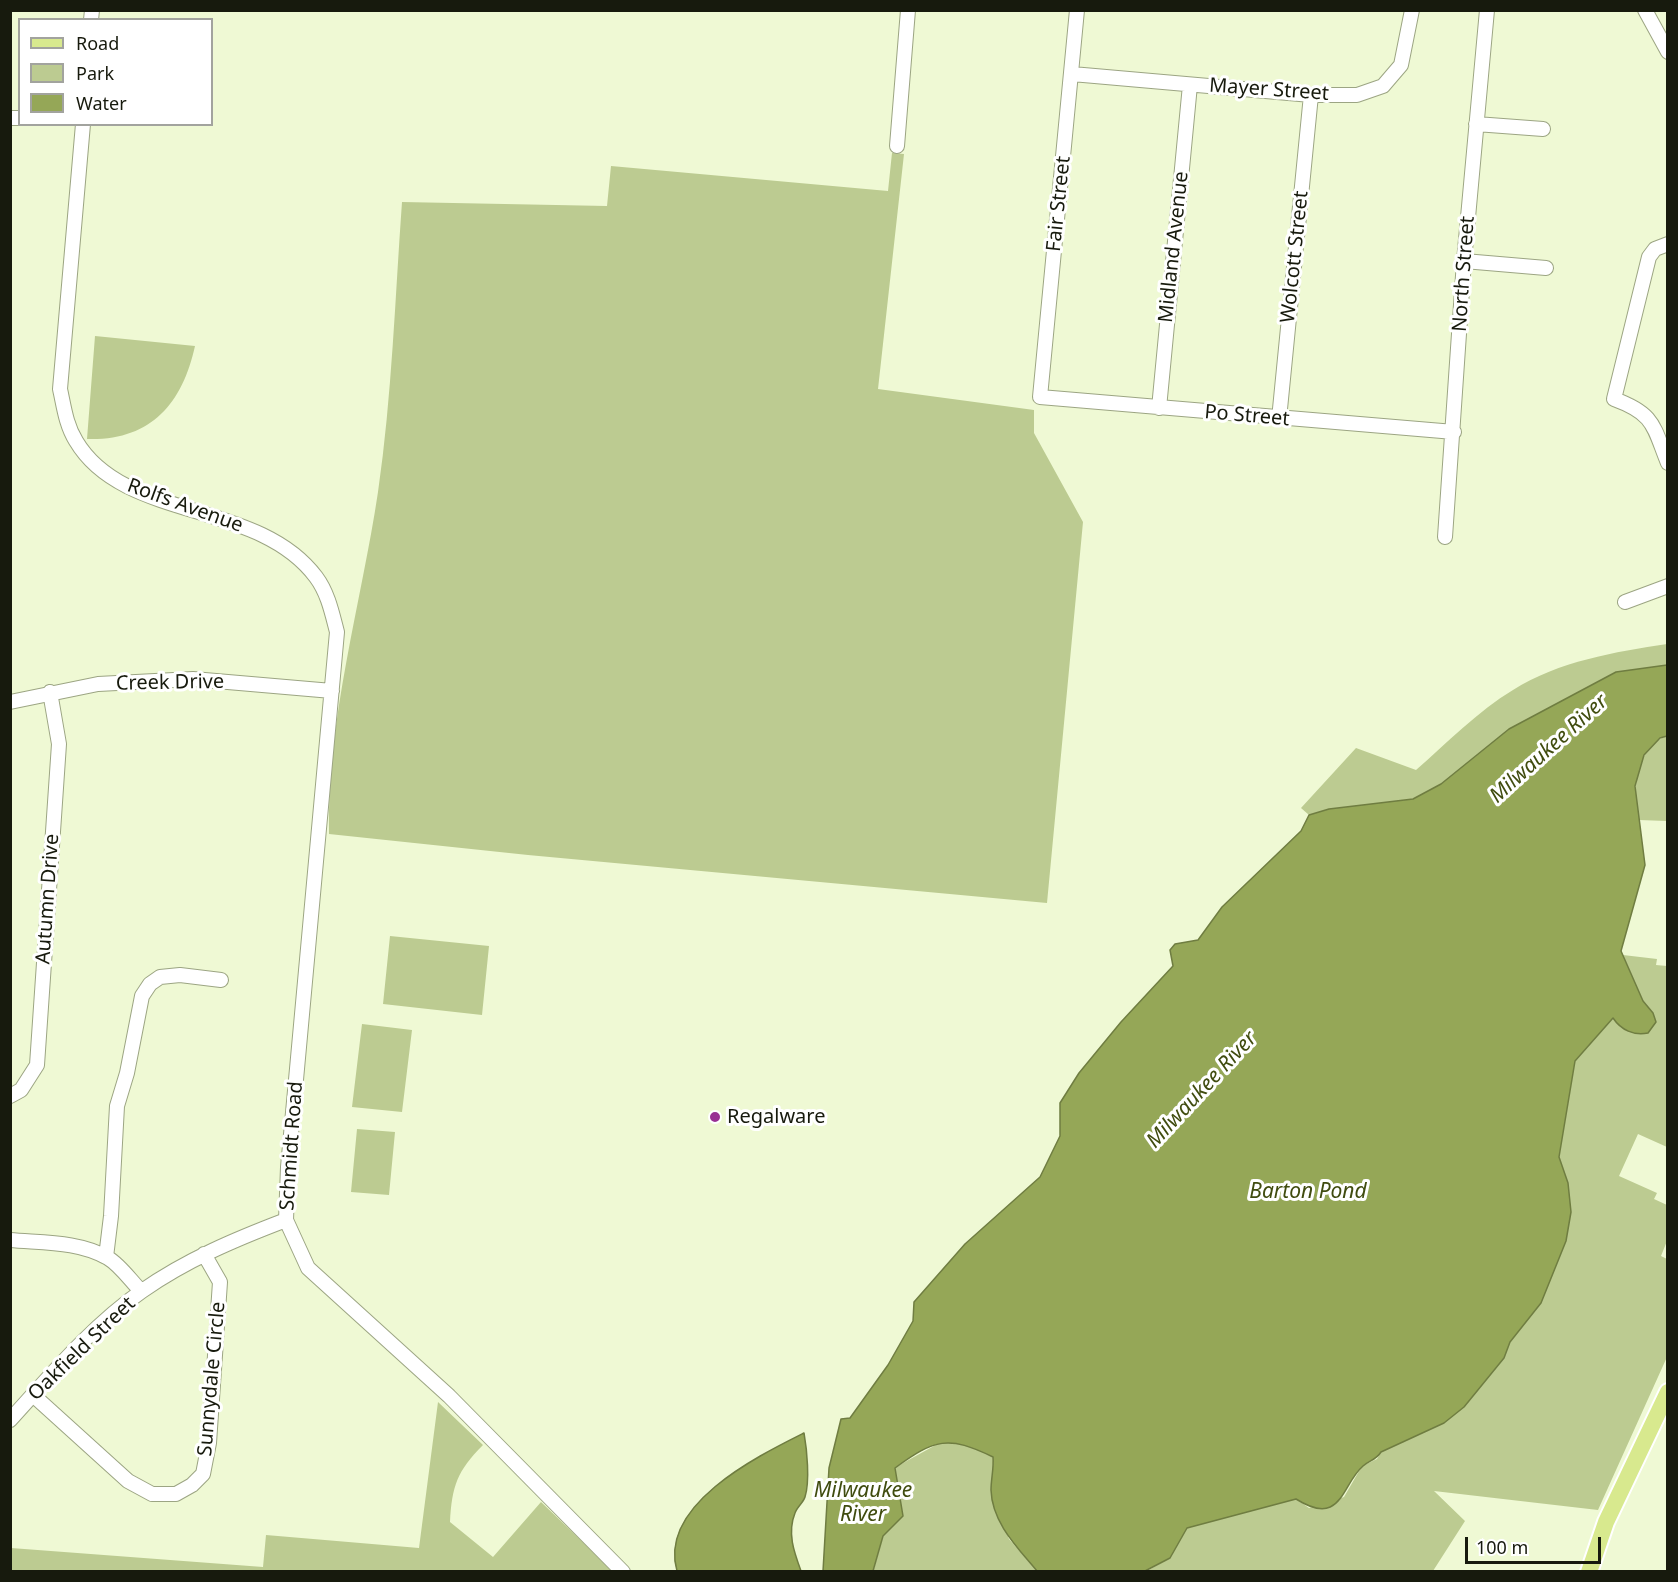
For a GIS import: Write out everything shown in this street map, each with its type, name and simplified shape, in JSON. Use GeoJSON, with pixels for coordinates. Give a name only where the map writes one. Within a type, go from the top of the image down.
{"type":"FeatureCollection","features":[{"type":"Feature","properties":{"kind":"main road"},"geometry":{"type":"LineString","coordinates":[[1588,1572],[1606,1522],[1668,1392]]}},
{"type":"Feature","properties":{"kind":"street"},"geometry":{"type":"LineString","coordinates":[[897,146],[908,10]]}},
{"type":"Feature","properties":{"kind":"street","name":"Fair Street"},"geometry":{"type":"LineString","coordinates":[[1040,398],[1077,10]]}},
{"type":"Feature","properties":{"kind":"street","name":"Mayer Street"},"geometry":{"type":"LineString","coordinates":[[1072,75],[1311,95],[1358,95],[1383,86],[1401,65],[1412,10]]}},
{"type":"Feature","properties":{"kind":"street","name":"North Street"},"geometry":{"type":"LineString","coordinates":[[1444,537],[1454,432],[1464,261],[1487,10]]}},
{"type":"Feature","properties":{"kind":"street"},"geometry":{"type":"LineString","coordinates":[[1645,10],[1668,52]]}},
{"type":"Feature","properties":{"kind":"street","name":"Midland Avenue"},"geometry":{"type":"LineString","coordinates":[[1159,408],[1190,85]]}},
{"type":"Feature","properties":{"kind":"street","name":"Wolcott Street"},"geometry":{"type":"LineString","coordinates":[[1279,419],[1311,95]]}},
{"type":"Feature","properties":{"kind":"street"},"geometry":{"type":"LineString","coordinates":[[1476,124],[1544,129]]}},
{"type":"Feature","properties":{"kind":"street","name":"Rolfs Avenue"},"geometry":{"type":"LineString","coordinates":[[83,126],[60,389],[66,418],[75,440],[90,460],[110,478],[134,489],[258,533],[293,553],[316,577],[330,602],[337,632],[332,691]]}},
{"type":"Feature","properties":{"kind":"street"},"geometry":{"type":"LineString","coordinates":[[1668,244],[1655,249],[1649,257],[1614,399],[1633,406],[1652,422],[1668,463]]}},
{"type":"Feature","properties":{"kind":"street"},"geometry":{"type":"LineString","coordinates":[[1464,261],[1546,268]]}},
{"type":"Feature","properties":{"kind":"street","name":"Po Street"},"geometry":{"type":"LineString","coordinates":[[1040,398],[1454,432]]}},
{"type":"Feature","properties":{"kind":"street"},"geometry":{"type":"LineString","coordinates":[[1625,602],[1668,586]]}},
{"type":"Feature","properties":{"kind":"street","name":"Creek Drive"},"geometry":{"type":"LineString","coordinates":[[10,702],[98,684],[193,679],[332,691]]}},
{"type":"Feature","properties":{"kind":"street","name":"Schmidt Road"},"geometry":{"type":"LineString","coordinates":[[332,691],[291,1132],[286,1220],[308,1268],[452,1399],[623,1572]]}},
{"type":"Feature","properties":{"kind":"street","name":"Autumn Drive"},"geometry":{"type":"LineString","coordinates":[[10,1096],[21,1090],[37,1065],[59,744],[50,692]]}},
{"type":"Feature","properties":{"kind":"street"},"geometry":{"type":"LineString","coordinates":[[106,1257],[111,1216],[117,1106],[127,1073],[142,996],[150,984],[160,978],[180,975],[220,980]]}},
{"type":"Feature","properties":{"kind":"street","name":"Oakfield Street"},"geometry":{"type":"LineString","coordinates":[[10,1420],[82,1343],[141,1291],[204,1254],[286,1220]]}},
{"type":"Feature","properties":{"kind":"street"},"geometry":{"type":"LineString","coordinates":[[10,1240],[71,1245],[106,1257],[141,1291]]}},
{"type":"Feature","properties":{"kind":"street","name":"Sunnydale Circle"},"geometry":{"type":"LineString","coordinates":[[33,1395],[128,1481],[152,1494],[176,1494],[192,1485],[203,1473],[209,1443],[220,1282],[204,1254]]}},
{"type":"Feature","properties":{"kind":"green space"},"geometry":{"type":"Polygon","coordinates":[[[892,153],[904,154],[878,389],[1034,410],[1034,433],[1083,522],[1047,903],[528,855],[329,834],[333,748],[339,705],[383,456],[402,202],[607,206],[611,166],[888,191],[892,153]]]}},
{"type":"Feature","properties":{"kind":"green space"},"geometry":{"type":"Polygon","coordinates":[[[95,336],[195,346],[182,386],[172,402],[160,415],[129,434],[87,439],[95,336]]]}},
{"type":"Feature","properties":{"kind":"green space"},"geometry":{"type":"Polygon","coordinates":[[[1667,644],[1667,665],[1616,672],[1509,729],[1441,784],[1413,799],[1329,809],[1309,815],[1301,808],[1356,748],[1416,770],[1487,708],[1531,680],[1588,659],[1667,644]]]}},
{"type":"Feature","properties":{"kind":"green space"},"geometry":{"type":"Polygon","coordinates":[[[1667,736],[1667,821],[1639,820],[1636,796],[1638,771],[1648,749],[1667,736]]]}},
{"type":"Feature","properties":{"kind":"green space"},"geometry":{"type":"Polygon","coordinates":[[[390,936],[489,946],[482,1015],[383,1004],[390,936]]]}},
{"type":"Feature","properties":{"kind":"green space"},"geometry":{"type":"Polygon","coordinates":[[[1623,955],[1657,959],[1656,965],[1667,966],[1667,1147],[1638,1134],[1619,1176],[1657,1193],[1654,1199],[1667,1205],[1667,1241],[1661,1256],[1667,1259],[1667,1357],[1598,1510],[1434,1491],[1465,1521],[1433,1571],[1145,1572],[1170,1558],[1187,1528],[1296,1499],[1309,1508],[1344,1497],[1362,1466],[1377,1459],[1381,1452],[1464,1407],[1504,1358],[1510,1342],[1541,1303],[1568,1183],[1559,1157],[1575,1061],[1614,1017],[1653,1013],[1643,1001],[1623,955]]]}},
{"type":"Feature","properties":{"kind":"green space"},"geometry":{"type":"Polygon","coordinates":[[[362,1024],[412,1030],[402,1112],[352,1107],[362,1024]]]}},
{"type":"Feature","properties":{"kind":"green space"},"geometry":{"type":"Polygon","coordinates":[[[357,1129],[395,1132],[389,1195],[351,1192],[357,1129]]]}},
{"type":"Feature","properties":{"kind":"green space"},"geometry":{"type":"Polygon","coordinates":[[[438,1402],[483,1445],[467,1463],[454,1489],[450,1522],[493,1557],[541,1502],[613,1571],[11,1571],[11,1548],[263,1567],[266,1535],[419,1548],[438,1402]]]}},
{"type":"Feature","properties":{"kind":"green space"},"geometry":{"type":"Polygon","coordinates":[[[943,1441],[965,1444],[993,1457],[994,1478],[991,1489],[1009,1539],[1037,1571],[873,1572],[883,1536],[903,1515],[894,1468],[943,1441]]]}},
{"type":"Feature","properties":{"kind":"water","name":"Barton Pond"},"geometry":{"type":"Polygon","coordinates":[[[1667,665],[1667,736],[1660,738],[1644,755],[1635,786],[1645,865],[1621,951],[1643,1001],[1653,1013],[1656,1022],[1648,1033],[1638,1034],[1624,1029],[1613,1018],[1575,1061],[1559,1157],[1568,1183],[1571,1212],[1566,1241],[1541,1303],[1510,1342],[1504,1358],[1464,1407],[1444,1423],[1381,1452],[1363,1466],[1332,1506],[1323,1509],[1311,1507],[1296,1499],[1187,1528],[1170,1558],[1145,1571],[1037,1571],[1014,1544],[996,1513],[991,1490],[993,1457],[964,1445],[942,1443],[921,1451],[895,1468],[903,1516],[883,1536],[873,1571],[823,1571],[829,1468],[841,1419],[850,1418],[888,1365],[913,1321],[914,1302],[965,1244],[1040,1177],[1060,1136],[1060,1103],[1079,1073],[1121,1022],[1173,966],[1170,950],[1175,944],[1198,940],[1222,907],[1301,831],[1309,815],[1329,809],[1413,799],[1441,784],[1509,729],[1616,672],[1667,665]]]}},
{"type":"Feature","properties":{"kind":"water"},"geometry":{"type":"Polygon","coordinates":[[[804,1433],[808,1465],[807,1490],[795,1513],[792,1528],[794,1550],[801,1571],[677,1571],[675,1547],[682,1525],[697,1504],[739,1469],[804,1433]]]}},
{"type":"Feature","properties":{"kind":"place","name":"Regalware"},"geometry":{"type":"Point","coordinates":[715,1117]}},
{"type":"Feature","properties":{"kind":"water label","name":"Milwaukee River"},"geometry":{"type":"Point","coordinates":[1549,749]}},
{"type":"Feature","properties":{"kind":"water label","name":"Milwaukee River"},"geometry":{"type":"Point","coordinates":[1202,1090]}},
{"type":"Feature","properties":{"kind":"water label","name":"Milwaukee River"},"geometry":{"type":"Point","coordinates":[863,1503]}}]}
